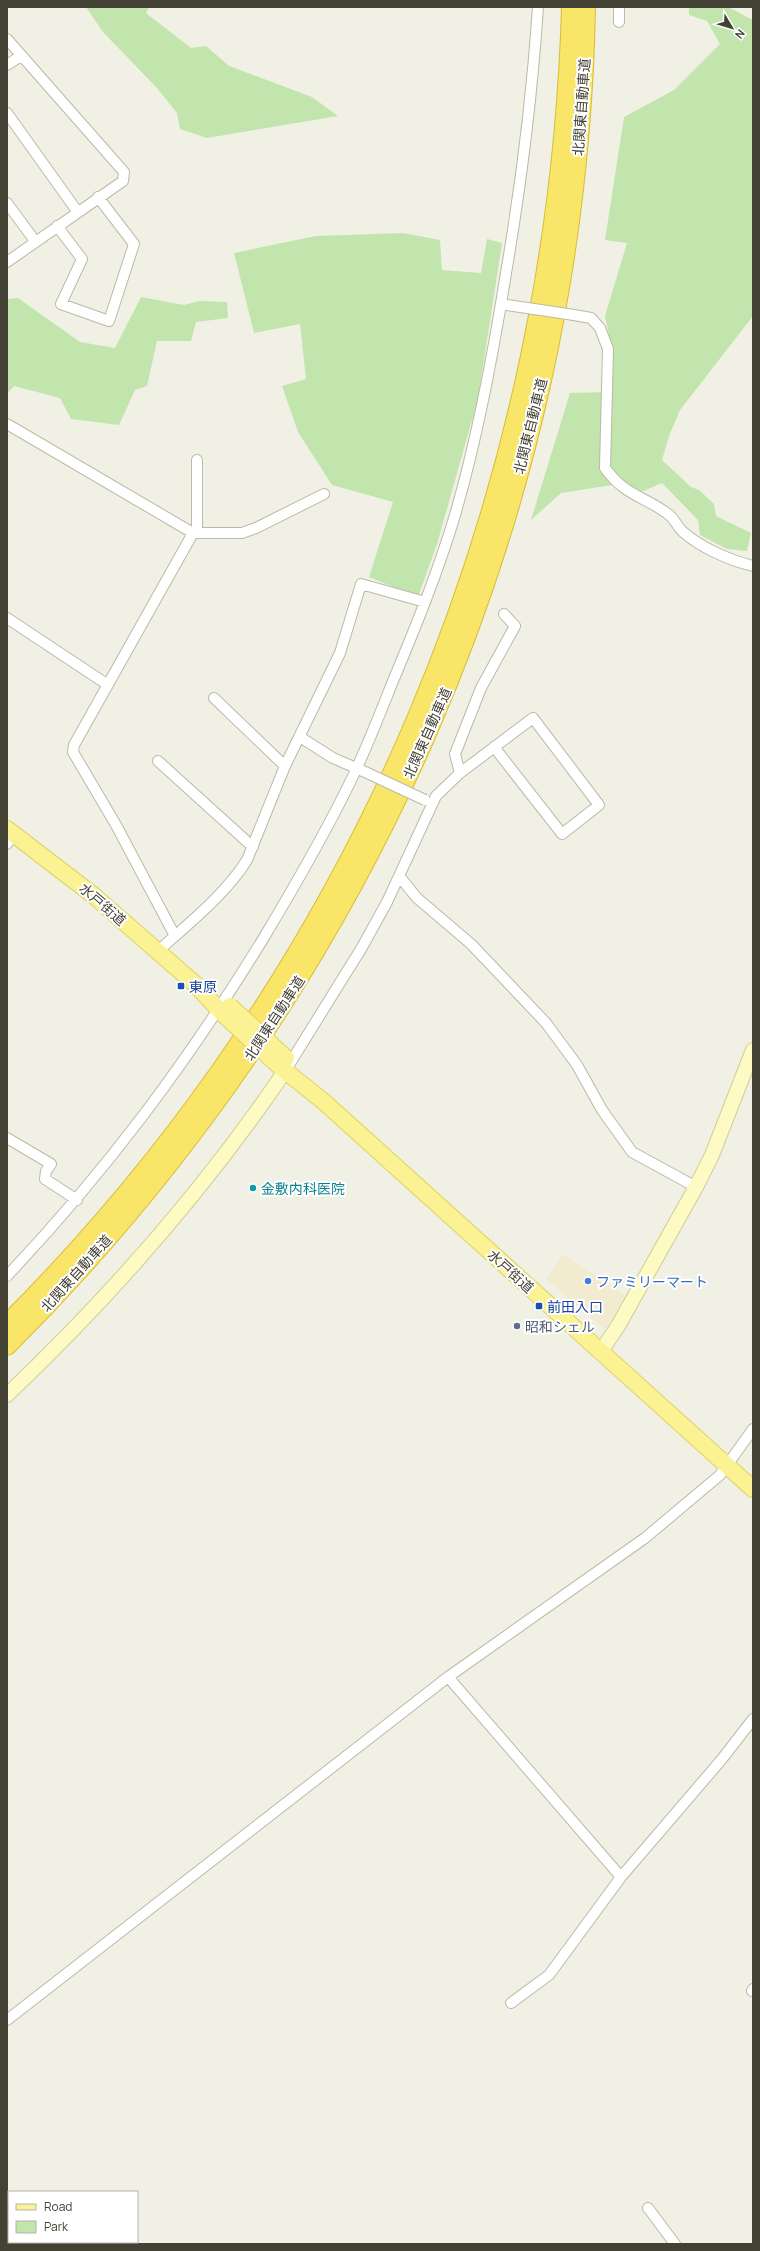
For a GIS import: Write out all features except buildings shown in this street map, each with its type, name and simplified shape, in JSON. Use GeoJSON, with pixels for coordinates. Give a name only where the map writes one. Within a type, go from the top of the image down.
{"type":"FeatureCollection","features":[{"type":"Feature","properties":{"kind":"highway","name":"北関東自動車道"},"geometry":{"type":"LineString","coordinates":[[7,1324],[68,1261],[119,1202],[215,1079],[272,994],[322,910],[363,834],[398,763],[451,637],[476,562],[506,461],[526,379],[542,300],[563,148],[569,69],[571,7]]}},
{"type":"Feature","properties":{"kind":"highway","name":"北関東自動車道"},"geometry":{"type":"LineString","coordinates":[[7,1346],[78,1274],[175,1158],[228,1086],[284,1005],[335,919],[377,840],[439,707],[466,641],[492,565],[521,464],[542,382],[558,304],[573,192],[585,70],[586,7]]}},
{"type":"Feature","properties":{"kind":"main road","name":"水戸街道"},"geometry":{"type":"LineString","coordinates":[[9,836],[93,895],[157,952],[224,1008],[323,1101],[753,1489]]}},
{"type":"Feature","properties":{"kind":"street"},"geometry":{"type":"LineString","coordinates":[[7,1276],[77,1200],[153,1104],[224,1008],[360,770],[425,602],[455,514],[480,420],[504,305],[523,171],[538,7]]}},
{"type":"Feature","properties":{"kind":"street"},"geometry":{"type":"LineString","coordinates":[[619,7],[619,22]]}},
{"type":"Feature","properties":{"kind":"street"},"geometry":{"type":"LineString","coordinates":[[7,39],[124,172],[123,181],[77,211],[7,262]]}},
{"type":"Feature","properties":{"kind":"street"},"geometry":{"type":"LineString","coordinates":[[7,65],[21,56]]}},
{"type":"Feature","properties":{"kind":"street"},"geometry":{"type":"LineString","coordinates":[[7,113],[77,211]]}},
{"type":"Feature","properties":{"kind":"street"},"geometry":{"type":"LineString","coordinates":[[56,226],[82,259],[61,304],[109,321],[134,244],[98,197]]}},
{"type":"Feature","properties":{"kind":"street"},"geometry":{"type":"LineString","coordinates":[[7,202],[35,242]]}},
{"type":"Feature","properties":{"kind":"street"},"geometry":{"type":"LineString","coordinates":[[504,305],[591,318],[600,328],[608,349],[605,468],[614,480],[626,491],[669,514],[682,531],[694,540],[724,557],[753,566]]}},
{"type":"Feature","properties":{"kind":"street"},"geometry":{"type":"LineString","coordinates":[[7,424],[195,533],[242,533],[256,528],[324,494]]}},
{"type":"Feature","properties":{"kind":"street"},"geometry":{"type":"LineString","coordinates":[[175,936],[116,824],[73,752],[74,745],[195,533],[197,460]]}},
{"type":"Feature","properties":{"kind":"street"},"geometry":{"type":"LineString","coordinates":[[157,952],[240,872],[253,847],[285,766],[340,653],[361,584],[425,602]]}},
{"type":"Feature","properties":{"kind":"street"},"geometry":{"type":"LineString","coordinates":[[460,773],[455,754],[481,688],[515,626],[504,614]]}},
{"type":"Feature","properties":{"kind":"street"},"geometry":{"type":"LineString","coordinates":[[7,618],[108,685]]}},
{"type":"Feature","properties":{"kind":"street"},"geometry":{"type":"LineString","coordinates":[[214,698],[285,766]]}},
{"type":"Feature","properties":{"kind":"street"},"geometry":{"type":"LineString","coordinates":[[7,1395],[100,1302],[145,1252],[215,1166],[361,949],[400,876],[429,801],[460,773],[494,747],[533,718],[599,805],[562,834],[494,747]]}},
{"type":"Feature","properties":{"kind":"street"},"geometry":{"type":"LineString","coordinates":[[300,737],[333,758],[429,801]]}},
{"type":"Feature","properties":{"kind":"street"},"geometry":{"type":"LineString","coordinates":[[158,761],[253,847]]}},
{"type":"Feature","properties":{"kind":"street"},"geometry":{"type":"LineString","coordinates":[[400,876],[417,898],[471,944],[546,1023],[566,1049],[602,1110],[632,1152],[696,1187]]}},
{"type":"Feature","properties":{"kind":"street"},"geometry":{"type":"LineString","coordinates":[[601,1351],[618,1326],[696,1187],[714,1148],[753,1050]]}},
{"type":"Feature","properties":{"kind":"street"},"geometry":{"type":"LineString","coordinates":[[7,1138],[51,1164],[46,1171],[45,1179],[77,1200]]}},
{"type":"Feature","properties":{"kind":"street"},"geometry":{"type":"LineString","coordinates":[[7,2020],[448,1677],[645,1538],[707,1487],[728,1466],[753,1429]]}},
{"type":"Feature","properties":{"kind":"street"},"geometry":{"type":"LineString","coordinates":[[448,1677],[621,1877]]}},
{"type":"Feature","properties":{"kind":"street"},"geometry":{"type":"LineString","coordinates":[[511,2003],[549,1975],[621,1877],[722,1759],[753,1719]]}},
{"type":"Feature","properties":{"kind":"street"},"geometry":{"type":"LineString","coordinates":[[648,2208],[675,2244]]}},
{"type":"Feature","properties":{"kind":"shaded area"},"geometry":{"type":"Polygon","coordinates":[[[563,1254],[626,1296],[605,1329],[546,1279],[563,1254]]]}},
{"type":"Feature","properties":{"kind":"green space"},"geometry":{"type":"Polygon","coordinates":[[[86,7],[149,7],[146,13],[191,48],[206,46],[229,66],[312,97],[338,116],[207,138],[180,129],[177,113],[157,88],[103,32],[86,7]]]}},
{"type":"Feature","properties":{"kind":"green space"},"geometry":{"type":"Polygon","coordinates":[[[689,7],[728,7],[753,20],[753,316],[680,410],[669,436],[662,460],[691,487],[699,490],[714,504],[716,516],[751,533],[747,551],[727,549],[700,535],[698,520],[662,483],[641,492],[625,483],[561,493],[531,520],[570,393],[611,392],[612,349],[605,316],[627,243],[605,240],[624,117],[674,90],[720,44],[707,21],[689,15],[689,7]]]}},
{"type":"Feature","properties":{"kind":"green space"},"geometry":{"type":"Polygon","coordinates":[[[403,233],[440,240],[442,270],[481,273],[487,239],[502,243],[478,399],[437,544],[418,597],[369,577],[393,502],[332,485],[298,432],[282,386],[306,379],[300,324],[254,333],[234,253],[316,236],[403,233]]]}},
{"type":"Feature","properties":{"kind":"green space"},"geometry":{"type":"Polygon","coordinates":[[[141,297],[184,305],[199,301],[227,302],[228,318],[196,322],[191,341],[157,341],[147,386],[135,390],[119,425],[71,419],[60,398],[14,386],[7,394],[7,299],[18,298],[80,342],[115,348],[141,297]]]}},
{"type":"Feature","properties":{"kind":"place","name":"東原"},"geometry":{"type":"Point","coordinates":[181,986]}},
{"type":"Feature","properties":{"kind":"place","name":"金敷内科医院"},"geometry":{"type":"Point","coordinates":[253,1188]}},
{"type":"Feature","properties":{"kind":"place","name":"ファミリーマート"},"geometry":{"type":"Point","coordinates":[588,1281]}},
{"type":"Feature","properties":{"kind":"place","name":"前田入口"},"geometry":{"type":"Point","coordinates":[539,1306]}},
{"type":"Feature","properties":{"kind":"place","name":"昭和シェル"},"geometry":{"type":"Point","coordinates":[517,1326]}}]}
